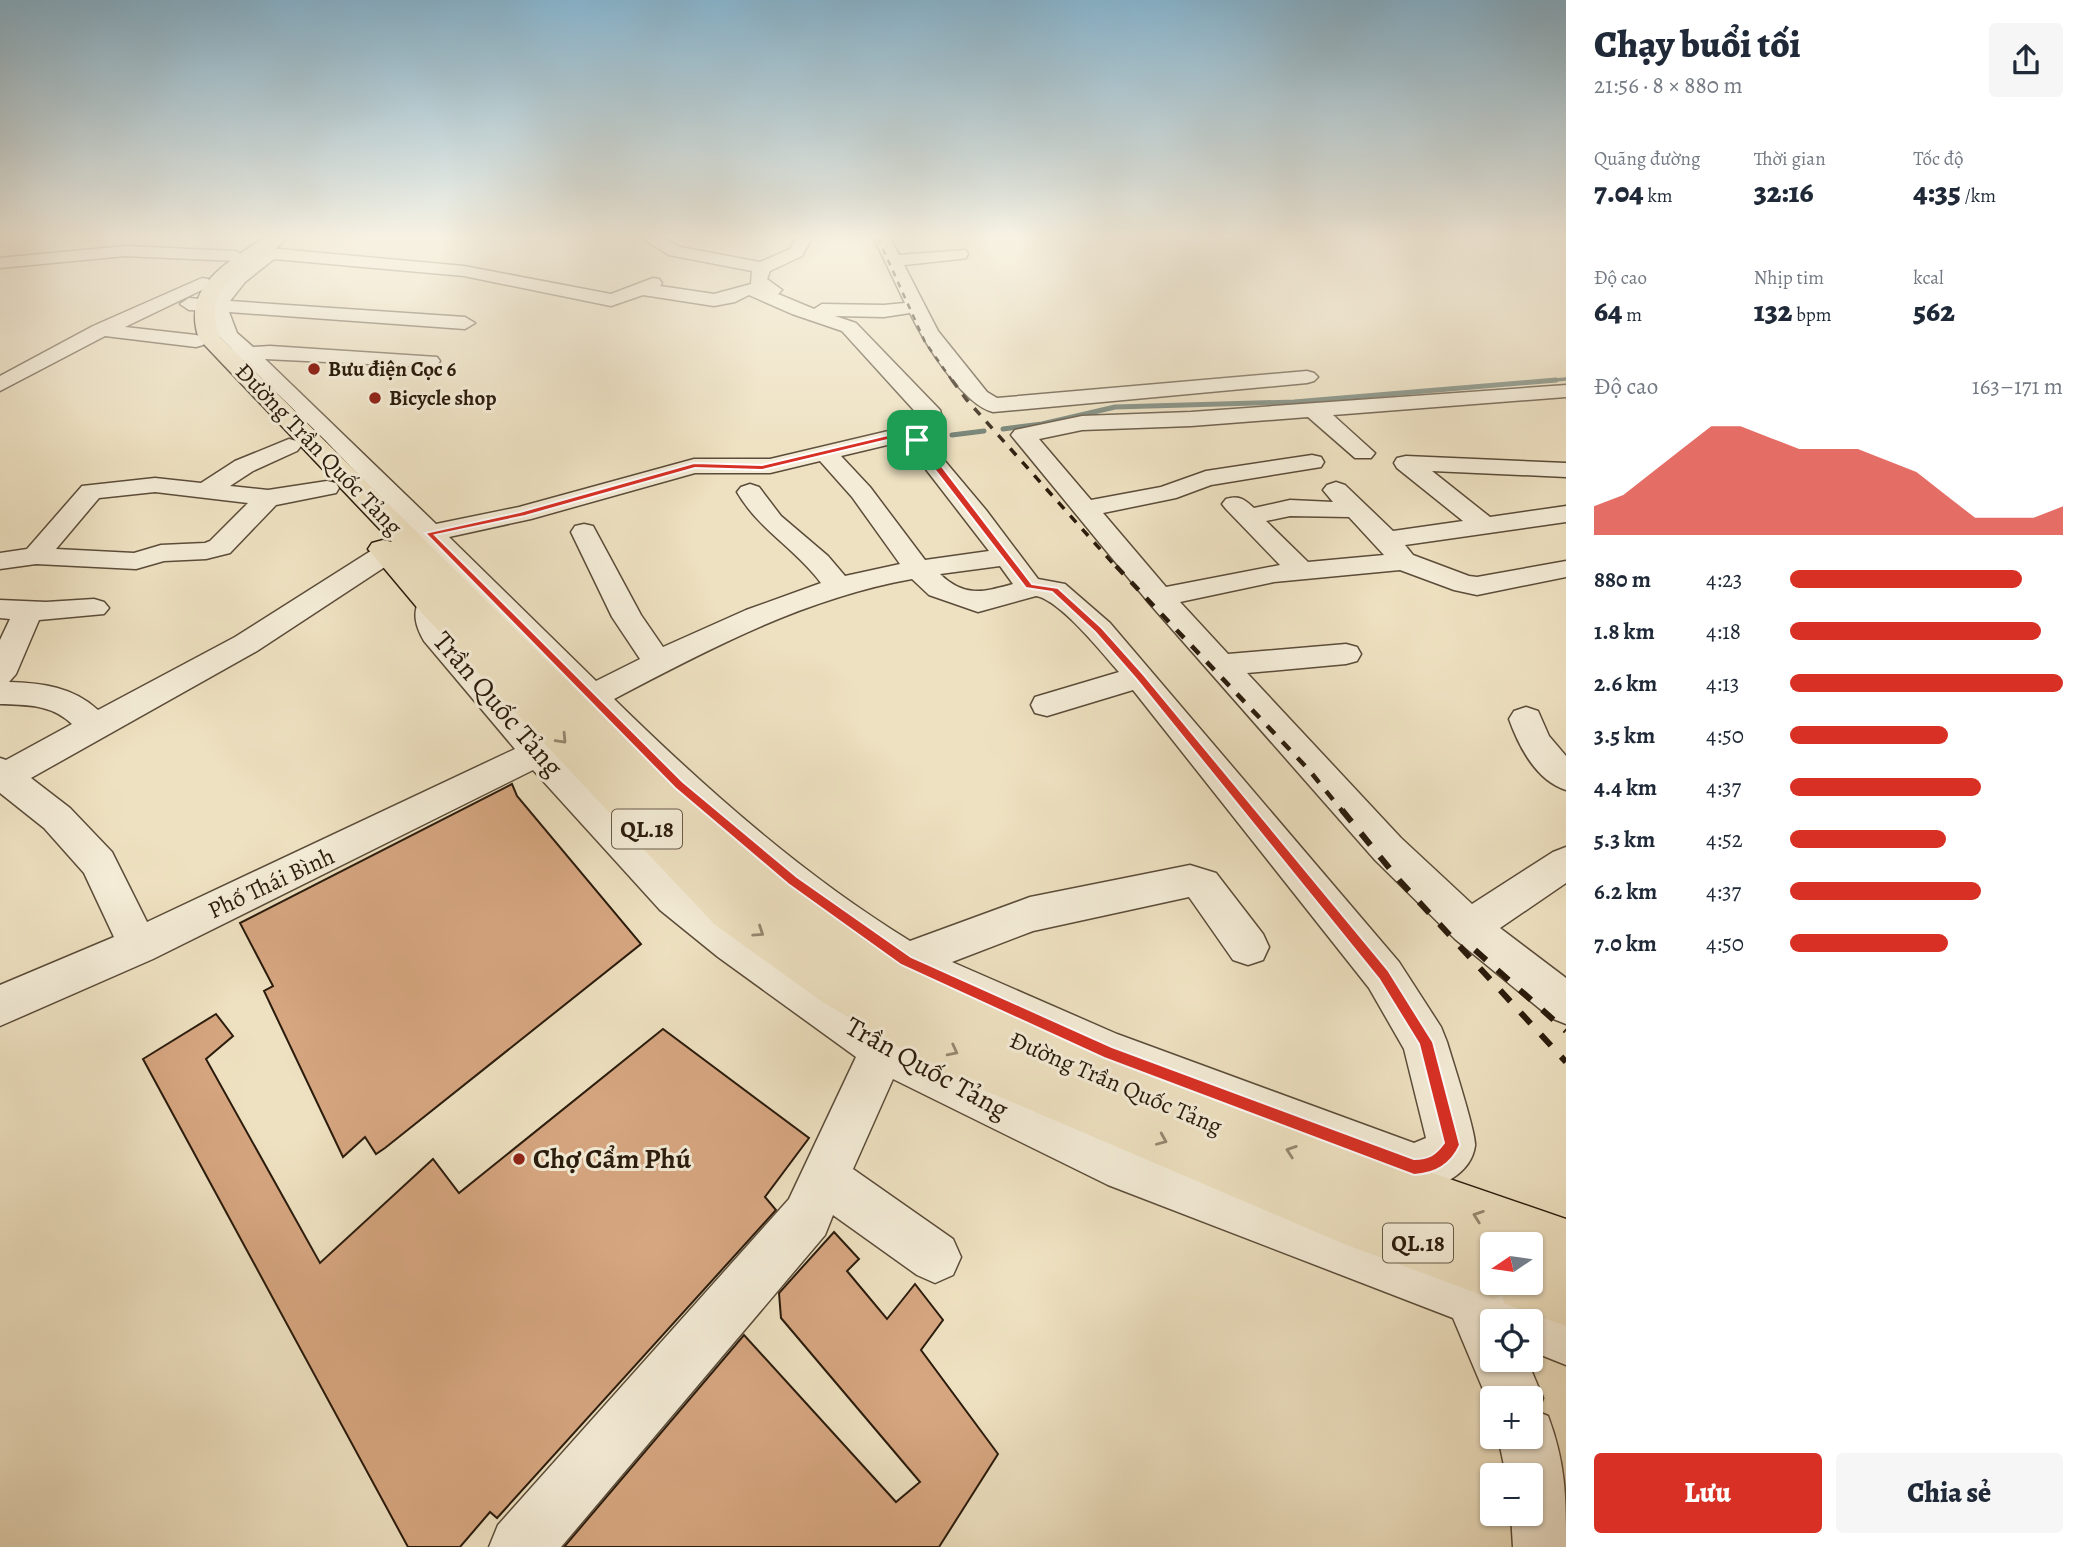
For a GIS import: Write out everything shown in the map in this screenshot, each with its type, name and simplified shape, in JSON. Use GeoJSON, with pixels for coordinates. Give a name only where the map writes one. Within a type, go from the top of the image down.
{"type":"FeatureCollection","features":[{"type":"Feature","properties":{"kind":"highway","name":"Đường Trần Quốc Tảng"},"geometry":{"type":"LineString","coordinates":[[243,310],[289,446],[431,604],[729,911],[838,986],[954,1053],[1350,1195],[1566,1247]]}},
{"type":"Feature","properties":{"kind":"highway","name":"Đường Trần Quốc Tảng"},"geometry":{"type":"LineString","coordinates":[[253,310],[643,780],[745,874],[793,911],[890,974],[1021,1045],[1136,1094],[1350,1195],[1498,1309]]}},
{"type":"Feature","properties":{"kind":"highway","name":"Đường Trần Quốc Tảng"},"geometry":{"type":"LineString","coordinates":[[1523,1309],[1566,1297]]}},
{"type":"Feature","properties":{"kind":"street"},"geometry":{"type":"LineString","coordinates":[[100,330],[164,310]]}},
{"type":"Feature","properties":{"kind":"street"},"geometry":{"type":"LineString","coordinates":[[0,385],[100,330],[164,310]]}},
{"type":"Feature","properties":{"kind":"street"},"geometry":{"type":"LineString","coordinates":[[253,310],[429,533],[679,785],[792,881],[906,961],[1109,1053],[1414,1167],[1429,1167],[1442,1158],[1452,1145],[1425,1042],[1384,975],[1099,630],[1055,590],[1032,588],[978,603],[939,589],[917,568],[861,492],[825,453]]}},
{"type":"Feature","properties":{"kind":"street"},"geometry":{"type":"LineString","coordinates":[[283,310],[385,358],[430,361]]}},
{"type":"Feature","properties":{"kind":"street"},"geometry":{"type":"LineString","coordinates":[[381,310],[465,323],[445,337],[398,350],[385,358]]}},
{"type":"Feature","properties":{"kind":"street"},"geometry":{"type":"LineString","coordinates":[[429,533],[522,514],[694,466],[762,467],[912,436],[932,421],[932,415],[849,327],[800,310]]}},
{"type":"Feature","properties":{"kind":"street"},"geometry":{"type":"LineString","coordinates":[[832,310],[911,310]]}},
{"type":"Feature","properties":{"kind":"street"},"geometry":{"type":"LineString","coordinates":[[917,310],[979,397],[993,405],[1307,377]]}},
{"type":"Feature","properties":{"kind":"street"},"geometry":{"type":"LineString","coordinates":[[1566,391],[1315,411],[1082,423],[1024,434],[1159,597],[1388,849],[1469,927],[1566,1004]]}},
{"type":"Feature","properties":{"kind":"street"},"geometry":{"type":"LineString","coordinates":[[1315,411],[1363,453]]}},
{"type":"Feature","properties":{"kind":"street"},"geometry":{"type":"LineString","coordinates":[[912,436],[1032,588]]}},
{"type":"Feature","properties":{"kind":"street"},"geometry":{"type":"LineString","coordinates":[[205,491],[244,466],[289,446]]}},
{"type":"Feature","properties":{"kind":"street"},"geometry":{"type":"LineString","coordinates":[[1086,509],[1167,494],[1206,478],[1312,462]]}},
{"type":"Feature","properties":{"kind":"street"},"geometry":{"type":"LineString","coordinates":[[1485,525],[1406,463],[1566,470]]}},
{"type":"Feature","properties":{"kind":"street"},"geometry":{"type":"LineString","coordinates":[[36,556],[90,491],[155,485],[268,498],[327,488]]}},
{"type":"Feature","properties":{"kind":"street"},"geometry":{"type":"LineString","coordinates":[[1336,490],[1395,551],[1464,584],[1477,586],[1560,575]]}},
{"type":"Feature","properties":{"kind":"street"},"geometry":{"type":"LineString","coordinates":[[750,492],[758,509],[767,519],[818,563],[839,588]]}},
{"type":"Feature","properties":{"kind":"street"},"geometry":{"type":"LineString","coordinates":[[0,561],[36,556],[136,561],[161,553],[206,551],[220,547],[268,498]]}},
{"type":"Feature","properties":{"kind":"street"},"geometry":{"type":"LineString","coordinates":[[1301,571],[1240,508],[1357,510]]}},
{"type":"Feature","properties":{"kind":"street"},"geometry":{"type":"LineString","coordinates":[[1159,597],[1395,551],[1485,525],[1566,514]]}},
{"type":"Feature","properties":{"kind":"street"},"geometry":{"type":"LineString","coordinates":[[584,532],[627,617],[658,663]]}},
{"type":"Feature","properties":{"kind":"street"},"geometry":{"type":"LineString","coordinates":[[138,946],[99,863],[57,818],[1,775],[96,728],[246,644],[387,553]]}},
{"type":"Feature","properties":{"kind":"street"},"geometry":{"type":"LineString","coordinates":[[591,697],[721,632],[839,588],[917,568],[1007,557]]}},
{"type":"Feature","properties":{"kind":"street","name":"Trần Quốc Tảng"},"geometry":{"type":"LineString","coordinates":[[431,604],[430,625],[435,634],[538,753],[674,898],[732,944],[883,1050],[942,1082],[1125,1168],[1492,1309]]}},
{"type":"Feature","properties":{"kind":"street"},"geometry":{"type":"LineString","coordinates":[[0,674],[14,610],[94,608]]}},
{"type":"Feature","properties":{"kind":"street"},"geometry":{"type":"LineString","coordinates":[[1221,666],[1346,654]]}},
{"type":"Feature","properties":{"kind":"street"},"geometry":{"type":"LineString","coordinates":[[1047,705],[1140,677]]}},
{"type":"Feature","properties":{"kind":"street"},"geometry":{"type":"LineString","coordinates":[[0,693],[43,694],[76,709],[96,728]]}},
{"type":"Feature","properties":{"kind":"street"},"geometry":{"type":"LineString","coordinates":[[1526,719],[1532,741],[1566,777]]}},
{"type":"Feature","properties":{"kind":"street","name":"Phố Thái Bình"},"geometry":{"type":"LineString","coordinates":[[0,1006],[138,946],[538,753]]}},
{"type":"Feature","properties":{"kind":"street"},"geometry":{"type":"LineString","coordinates":[[1469,927],[1566,863]]}},
{"type":"Feature","properties":{"kind":"street"},"geometry":{"type":"LineString","coordinates":[[906,961],[1030,914],[1190,881],[1202,884],[1248,947]]}},
{"type":"Feature","properties":{"kind":"street"},"geometry":{"type":"LineString","coordinates":[[520,1547],[807,1217],[883,1050]]}},
{"type":"Feature","properties":{"kind":"street"},"geometry":{"type":"LineString","coordinates":[[826,1180],[935,1257]]}},
{"type":"Feature","properties":{"kind":"street","name":"Trần Quốc Tảng"},"geometry":{"type":"LineString","coordinates":[[1543,1329],[1566,1338]]}},
{"type":"Feature","properties":{"kind":"street"},"geometry":{"type":"LineString","coordinates":[[1530,1449],[1539,1489],[1544,1547]]}},
{"type":"Feature","properties":{"kind":"building"},"geometry":{"type":"Polygon","coordinates":[[[512,784],[517,796],[641,944],[385,1148],[376,1154],[365,1137],[343,1157],[264,991],[273,986],[240,923],[512,784]]]}},
{"type":"Feature","properties":{"kind":"building"},"geometry":{"type":"Polygon","coordinates":[[[216,1014],[233,1036],[206,1059],[320,1263],[433,1159],[459,1193],[663,1029],[809,1138],[765,1197],[776,1210],[497,1518],[490,1512],[460,1547],[408,1547],[143,1059],[216,1014]]]}},
{"type":"Feature","properties":{"kind":"building"},"geometry":{"type":"Polygon","coordinates":[[[834,1232],[859,1259],[847,1271],[887,1319],[915,1284],[943,1320],[921,1350],[998,1454],[939,1547],[564,1547],[744,1335],[896,1502],[920,1482],[781,1318],[779,1293],[834,1232]]]}},
{"type":"Feature","properties":{"kind":"waterway"},"geometry":{"type":"LineString","coordinates":[[1553,380],[1566,379]]}},
{"type":"Feature","properties":{"kind":"waterway"},"geometry":{"type":"LineString","coordinates":[[1003,429],[1042,424],[1115,407],[1294,402],[1553,380]]}},
{"type":"Feature","properties":{"kind":"waterway"},"geometry":{"type":"LineString","coordinates":[[1535,382],[1553,380]]}},
{"type":"Feature","properties":{"kind":"waterway"},"geometry":{"type":"LineString","coordinates":[[952,435],[984,431]]}},
{"type":"Feature","properties":{"kind":"railway"},"geometry":{"type":"LineString","coordinates":[[911,310],[925,342],[953,382]]}},
{"type":"Feature","properties":{"kind":"railway"},"geometry":{"type":"LineString","coordinates":[[952,380],[1117,568]]}},
{"type":"Feature","properties":{"kind":"railway"},"geometry":{"type":"LineString","coordinates":[[1116,566],[1309,770],[1343,812]]}},
{"type":"Feature","properties":{"kind":"railway"},"geometry":{"type":"LineString","coordinates":[[1342,810],[1399,880],[1566,1062]]}},
{"type":"Feature","properties":{"kind":"railway"},"geometry":{"type":"LineString","coordinates":[[1475,950],[1566,1031]]}},
{"type":"Feature","properties":{"kind":"place","name":"Bưu điện Cọc 6"},"geometry":{"type":"Point","coordinates":[314,369]}},
{"type":"Feature","properties":{"kind":"place","name":"Bicycle shop"},"geometry":{"type":"Point","coordinates":[375,398]}},
{"type":"Feature","properties":{"kind":"place","name":"Chợ Cẩm Phú"},"geometry":{"type":"Point","coordinates":[519,1159]}},
{"type":"Feature","properties":{"kind":"route"},"geometry":{"type":"LineString","coordinates":[[909,433],[917,440],[1029,586],[1055,590],[1099,630],[1238,793],[1384,975],[1425,1042],[1452,1145],[1442,1158],[1429,1167],[1414,1167],[1109,1053],[906,961],[792,881],[679,785],[429,533],[522,514],[694,466],[762,467],[909,433]]}}]}
